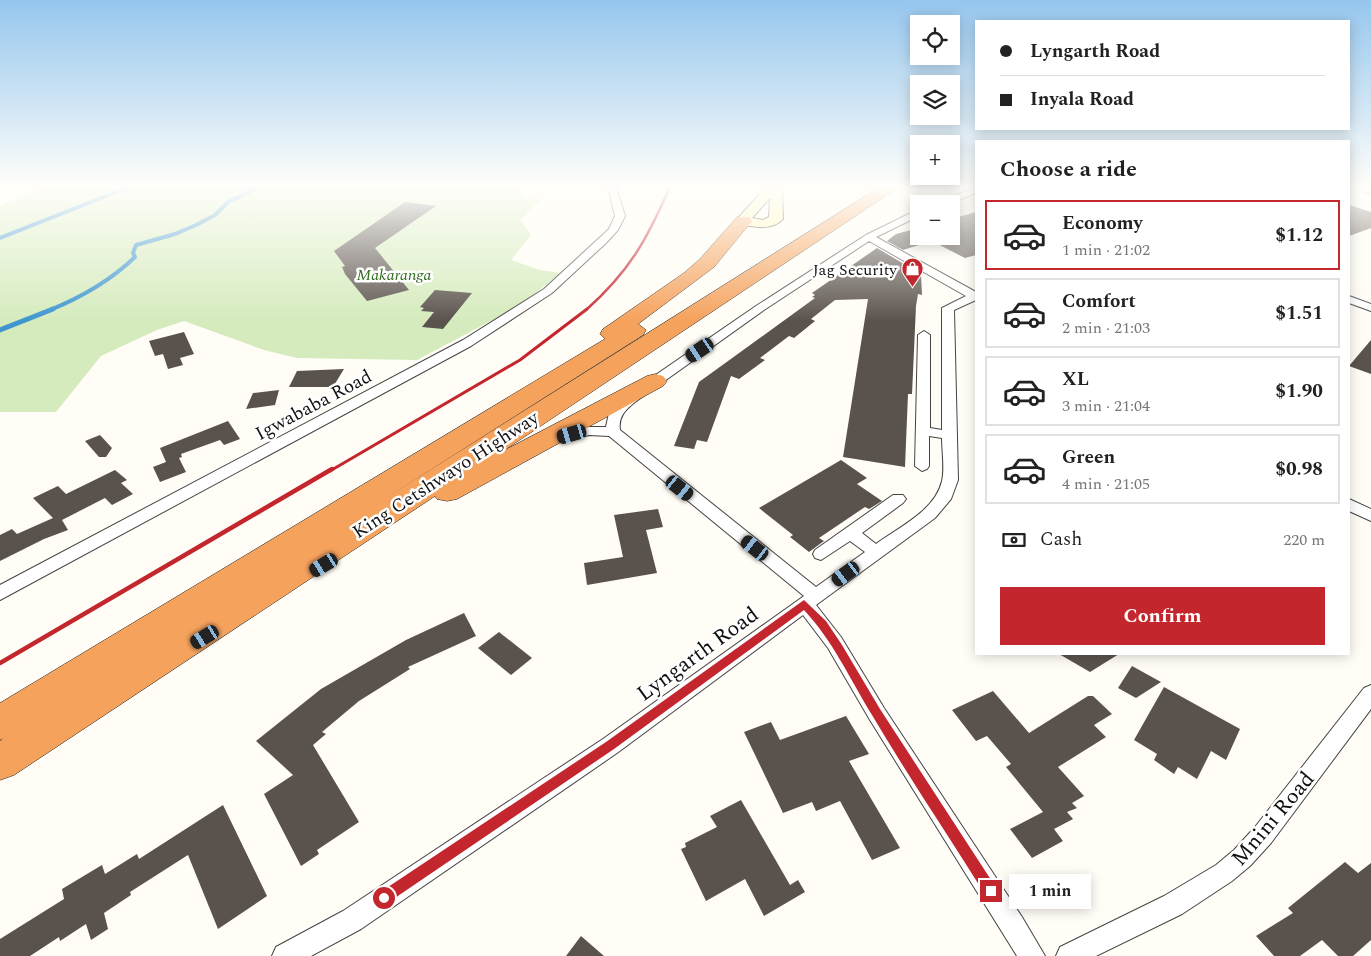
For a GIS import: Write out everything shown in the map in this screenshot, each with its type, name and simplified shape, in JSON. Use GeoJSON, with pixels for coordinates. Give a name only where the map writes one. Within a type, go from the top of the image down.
{"type":"FeatureCollection","features":[{"type":"Feature","properties":{"kind":"highway"},"geometry":{"type":"LineString","coordinates":[[485,422],[691,277],[707,263],[734,232]]}},
{"type":"Feature","properties":{"kind":"highway","name":"King Cetshwayo Highway"},"geometry":{"type":"LineString","coordinates":[[0,722],[794,232]]}},
{"type":"Feature","properties":{"kind":"highway","name":"King Cetshwayo Highway"},"geometry":{"type":"LineString","coordinates":[[0,762],[822,232]]}},
{"type":"Feature","properties":{"kind":"highway"},"geometry":{"type":"LineString","coordinates":[[52,728],[443,494],[655,381]]}},
{"type":"Feature","properties":{"kind":"street","name":"Igwababa Road"},"geometry":{"type":"LineString","coordinates":[[0,593],[487,332],[564,279],[611,232]]}},
{"type":"Feature","properties":{"kind":"street"},"geometry":{"type":"LineString","coordinates":[[614,432],[612,423],[615,412],[655,381],[880,232]]}},
{"type":"Feature","properties":{"kind":"street"},"geometry":{"type":"LineString","coordinates":[[869,237],[975,295]]}},
{"type":"Feature","properties":{"kind":"street","name":"Lyngarth Road"},"geometry":{"type":"LineString","coordinates":[[285,956],[352,920],[610,746],[929,514],[942,499],[950,480],[951,435],[947,281]]}},
{"type":"Feature","properties":{"kind":"street"},"geometry":{"type":"LineString","coordinates":[[948,308],[975,296]]}},
{"type":"Feature","properties":{"kind":"street"},"geometry":{"type":"LineString","coordinates":[[1350,299],[1371,308]]}},
{"type":"Feature","properties":{"kind":"street"},"geometry":{"type":"LineString","coordinates":[[922,466],[924,334]]}},
{"type":"Feature","properties":{"kind":"street"},"geometry":{"type":"LineString","coordinates":[[545,441],[583,431],[614,432],[740,536],[810,600],[876,712],[1032,956]]}},
{"type":"Feature","properties":{"kind":"street"},"geometry":{"type":"LineString","coordinates":[[922,431],[951,435]]}},
{"type":"Feature","properties":{"kind":"street"},"geometry":{"type":"LineString","coordinates":[[822,554],[898,499]]}},
{"type":"Feature","properties":{"kind":"street"},"geometry":{"type":"LineString","coordinates":[[1350,505],[1371,516]]}},
{"type":"Feature","properties":{"kind":"street"},"geometry":{"type":"LineString","coordinates":[[852,534],[877,553]]}},
{"type":"Feature","properties":{"kind":"street","name":"Mnini Road"},"geometry":{"type":"LineString","coordinates":[[1069,956],[1173,905],[1230,868],[1263,835],[1371,694]]}},
{"type":"Feature","properties":{"kind":"green space","name":"Makaranga"},"geometry":{"type":"Polygon","coordinates":[[[0,232],[529,232],[531,235],[511,260],[540,270],[561,273],[519,306],[417,360],[297,358],[264,350],[184,321],[157,330],[101,356],[56,412],[0,412],[0,232]]]}},
{"type":"Feature","properties":{"kind":"building"},"geometry":{"type":"Polygon","coordinates":[[[362,232],[399,232],[375,248],[409,290],[367,301],[345,274],[342,267],[345,266],[334,251],[362,232]]]}},
{"type":"Feature","properties":{"kind":"building"},"geometry":{"type":"Polygon","coordinates":[[[910,232],[910,245],[919,245],[903,250],[887,241],[896,234],[910,232]]]}},
{"type":"Feature","properties":{"kind":"building"},"geometry":{"type":"Polygon","coordinates":[[[960,232],[975,232],[975,255],[965,258],[940,245],[960,245],[960,232]]]}},
{"type":"Feature","properties":{"kind":"building"},"geometry":{"type":"Polygon","coordinates":[[[1350,232],[1361,232],[1350,236],[1350,232]]]}},
{"type":"Feature","properties":{"kind":"building"},"geometry":{"type":"Polygon","coordinates":[[[877,248],[921,274],[922,295],[918,294],[916,306],[912,394],[908,394],[905,467],[843,457],[868,299],[835,300],[811,319],[815,321],[794,338],[789,336],[760,358],[765,360],[739,379],[731,376],[707,442],[697,440],[694,449],[674,446],[699,382],[815,298],[812,297],[815,295],[812,293],[877,248]]]}},
{"type":"Feature","properties":{"kind":"building"},"geometry":{"type":"Polygon","coordinates":[[[435,290],[472,293],[443,329],[422,327],[434,312],[421,311],[424,308],[420,307],[435,290]]]}},
{"type":"Feature","properties":{"kind":"building"},"geometry":{"type":"Polygon","coordinates":[[[184,332],[194,354],[180,358],[183,365],[168,369],[163,354],[155,356],[149,341],[184,332]]]}},
{"type":"Feature","properties":{"kind":"building"},"geometry":{"type":"Polygon","coordinates":[[[1371,340],[1371,374],[1350,365],[1371,340]]]}},
{"type":"Feature","properties":{"kind":"building"},"geometry":{"type":"Polygon","coordinates":[[[344,369],[333,387],[289,387],[297,371],[344,369]]]}},
{"type":"Feature","properties":{"kind":"building"},"geometry":{"type":"Polygon","coordinates":[[[279,390],[275,405],[246,409],[253,393],[279,390]]]}},
{"type":"Feature","properties":{"kind":"building"},"geometry":{"type":"Polygon","coordinates":[[[228,421],[240,439],[224,445],[220,440],[181,454],[182,457],[179,458],[186,472],[160,482],[153,467],[166,462],[160,448],[228,421]]]}},
{"type":"Feature","properties":{"kind":"building"},"geometry":{"type":"Polygon","coordinates":[[[100,435],[112,448],[106,457],[99,457],[85,441],[100,435]]]}},
{"type":"Feature","properties":{"kind":"building"},"geometry":{"type":"Polygon","coordinates":[[[841,460],[867,478],[857,484],[882,501],[869,509],[865,507],[819,538],[824,541],[809,552],[790,537],[793,535],[759,508],[841,460]]]}},
{"type":"Feature","properties":{"kind":"building"},"geometry":{"type":"Polygon","coordinates":[[[115,470],[127,480],[121,483],[133,494],[112,505],[105,498],[62,520],[68,530],[44,539],[0,561],[0,535],[12,529],[17,534],[53,518],[33,498],[58,486],[66,494],[115,470]]]}},
{"type":"Feature","properties":{"kind":"building"},"geometry":{"type":"Polygon","coordinates":[[[658,509],[663,527],[646,530],[657,573],[587,585],[584,563],[623,557],[614,515],[658,509]]]}},
{"type":"Feature","properties":{"kind":"building"},"geometry":{"type":"Polygon","coordinates":[[[464,613],[476,636],[408,667],[410,669],[359,701],[322,732],[326,734],[313,745],[359,822],[317,850],[319,854],[301,866],[264,794],[293,775],[256,741],[321,689],[406,640],[464,613]]]}},
{"type":"Feature","properties":{"kind":"building"},"geometry":{"type":"Polygon","coordinates":[[[499,632],[532,658],[511,675],[478,648],[499,632]]]}},
{"type":"Feature","properties":{"kind":"building"},"geometry":{"type":"Polygon","coordinates":[[[1061,655],[1117,655],[1090,672],[1061,655]]]}},
{"type":"Feature","properties":{"kind":"building"},"geometry":{"type":"Polygon","coordinates":[[[1132,666],[1161,682],[1136,698],[1118,688],[1132,666]]]}},
{"type":"Feature","properties":{"kind":"building"},"geometry":{"type":"Polygon","coordinates":[[[1164,687],[1240,729],[1226,760],[1211,751],[1197,779],[1178,767],[1174,774],[1154,760],[1157,754],[1134,740],[1164,687]]]}},
{"type":"Feature","properties":{"kind":"building"},"geometry":{"type":"Polygon","coordinates":[[[993,691],[1029,733],[1088,696],[1093,696],[1112,714],[1094,725],[1106,737],[1058,767],[1084,796],[1072,803],[1077,808],[1067,812],[1073,819],[1054,829],[1063,841],[1032,858],[1010,829],[1043,812],[1006,767],[1011,764],[987,736],[976,741],[952,710],[993,691]]]}},
{"type":"Feature","properties":{"kind":"building"},"geometry":{"type":"Polygon","coordinates":[[[846,716],[869,754],[849,761],[900,848],[872,860],[840,801],[816,811],[812,802],[783,813],[744,732],[771,722],[780,740],[846,716]]]}},
{"type":"Feature","properties":{"kind":"building"},"geometry":{"type":"Polygon","coordinates":[[[741,800],[790,885],[798,880],[805,892],[764,916],[745,879],[706,901],[681,849],[686,847],[685,843],[717,827],[710,816],[741,800]]]}},
{"type":"Feature","properties":{"kind":"building"},"geometry":{"type":"Polygon","coordinates":[[[223,805],[267,896],[218,929],[188,855],[130,892],[131,895],[104,913],[108,929],[91,940],[86,924],[60,941],[59,937],[30,956],[0,956],[0,939],[64,899],[62,889],[102,865],[105,874],[137,854],[139,859],[223,805]]]}},
{"type":"Feature","properties":{"kind":"building"},"geometry":{"type":"Polygon","coordinates":[[[1345,862],[1358,873],[1371,863],[1371,940],[1353,956],[1338,956],[1322,940],[1300,956],[1274,956],[1256,936],[1293,913],[1288,908],[1345,862]]]}},
{"type":"Feature","properties":{"kind":"building"},"geometry":{"type":"Polygon","coordinates":[[[581,936],[604,956],[566,956],[581,936]]]}},
{"type":"Feature","properties":{"kind":"waterway"},"geometry":{"type":"LineString","coordinates":[[0,238],[16,232]]}},
{"type":"Feature","properties":{"kind":"waterway"},"geometry":{"type":"LineString","coordinates":[[50,310],[73,300],[116,274],[135,257],[133,253],[136,245],[181,232]]}},
{"type":"Feature","properties":{"kind":"waterway"},"geometry":{"type":"LineString","coordinates":[[0,330],[53,309]]}},
{"type":"Feature","properties":{"kind":"railway"},"geometry":{"type":"LineString","coordinates":[[586,310],[626,268],[648,232]]}},
{"type":"Feature","properties":{"kind":"railway"},"geometry":{"type":"LineString","coordinates":[[330,471],[520,360],[587,309]]}},
{"type":"Feature","properties":{"kind":"railway"},"geometry":{"type":"LineString","coordinates":[[0,663],[332,469]]}},
{"type":"Feature","properties":{"kind":"place","name":"Jag Security"},"geometry":{"type":"Point","coordinates":[913,288]}},
{"type":"Feature","properties":{"kind":"route"},"geometry":{"type":"LineString","coordinates":[[384,898],[610,746],[804,604],[823,624],[839,648],[876,712],[991,891]]}}]}
